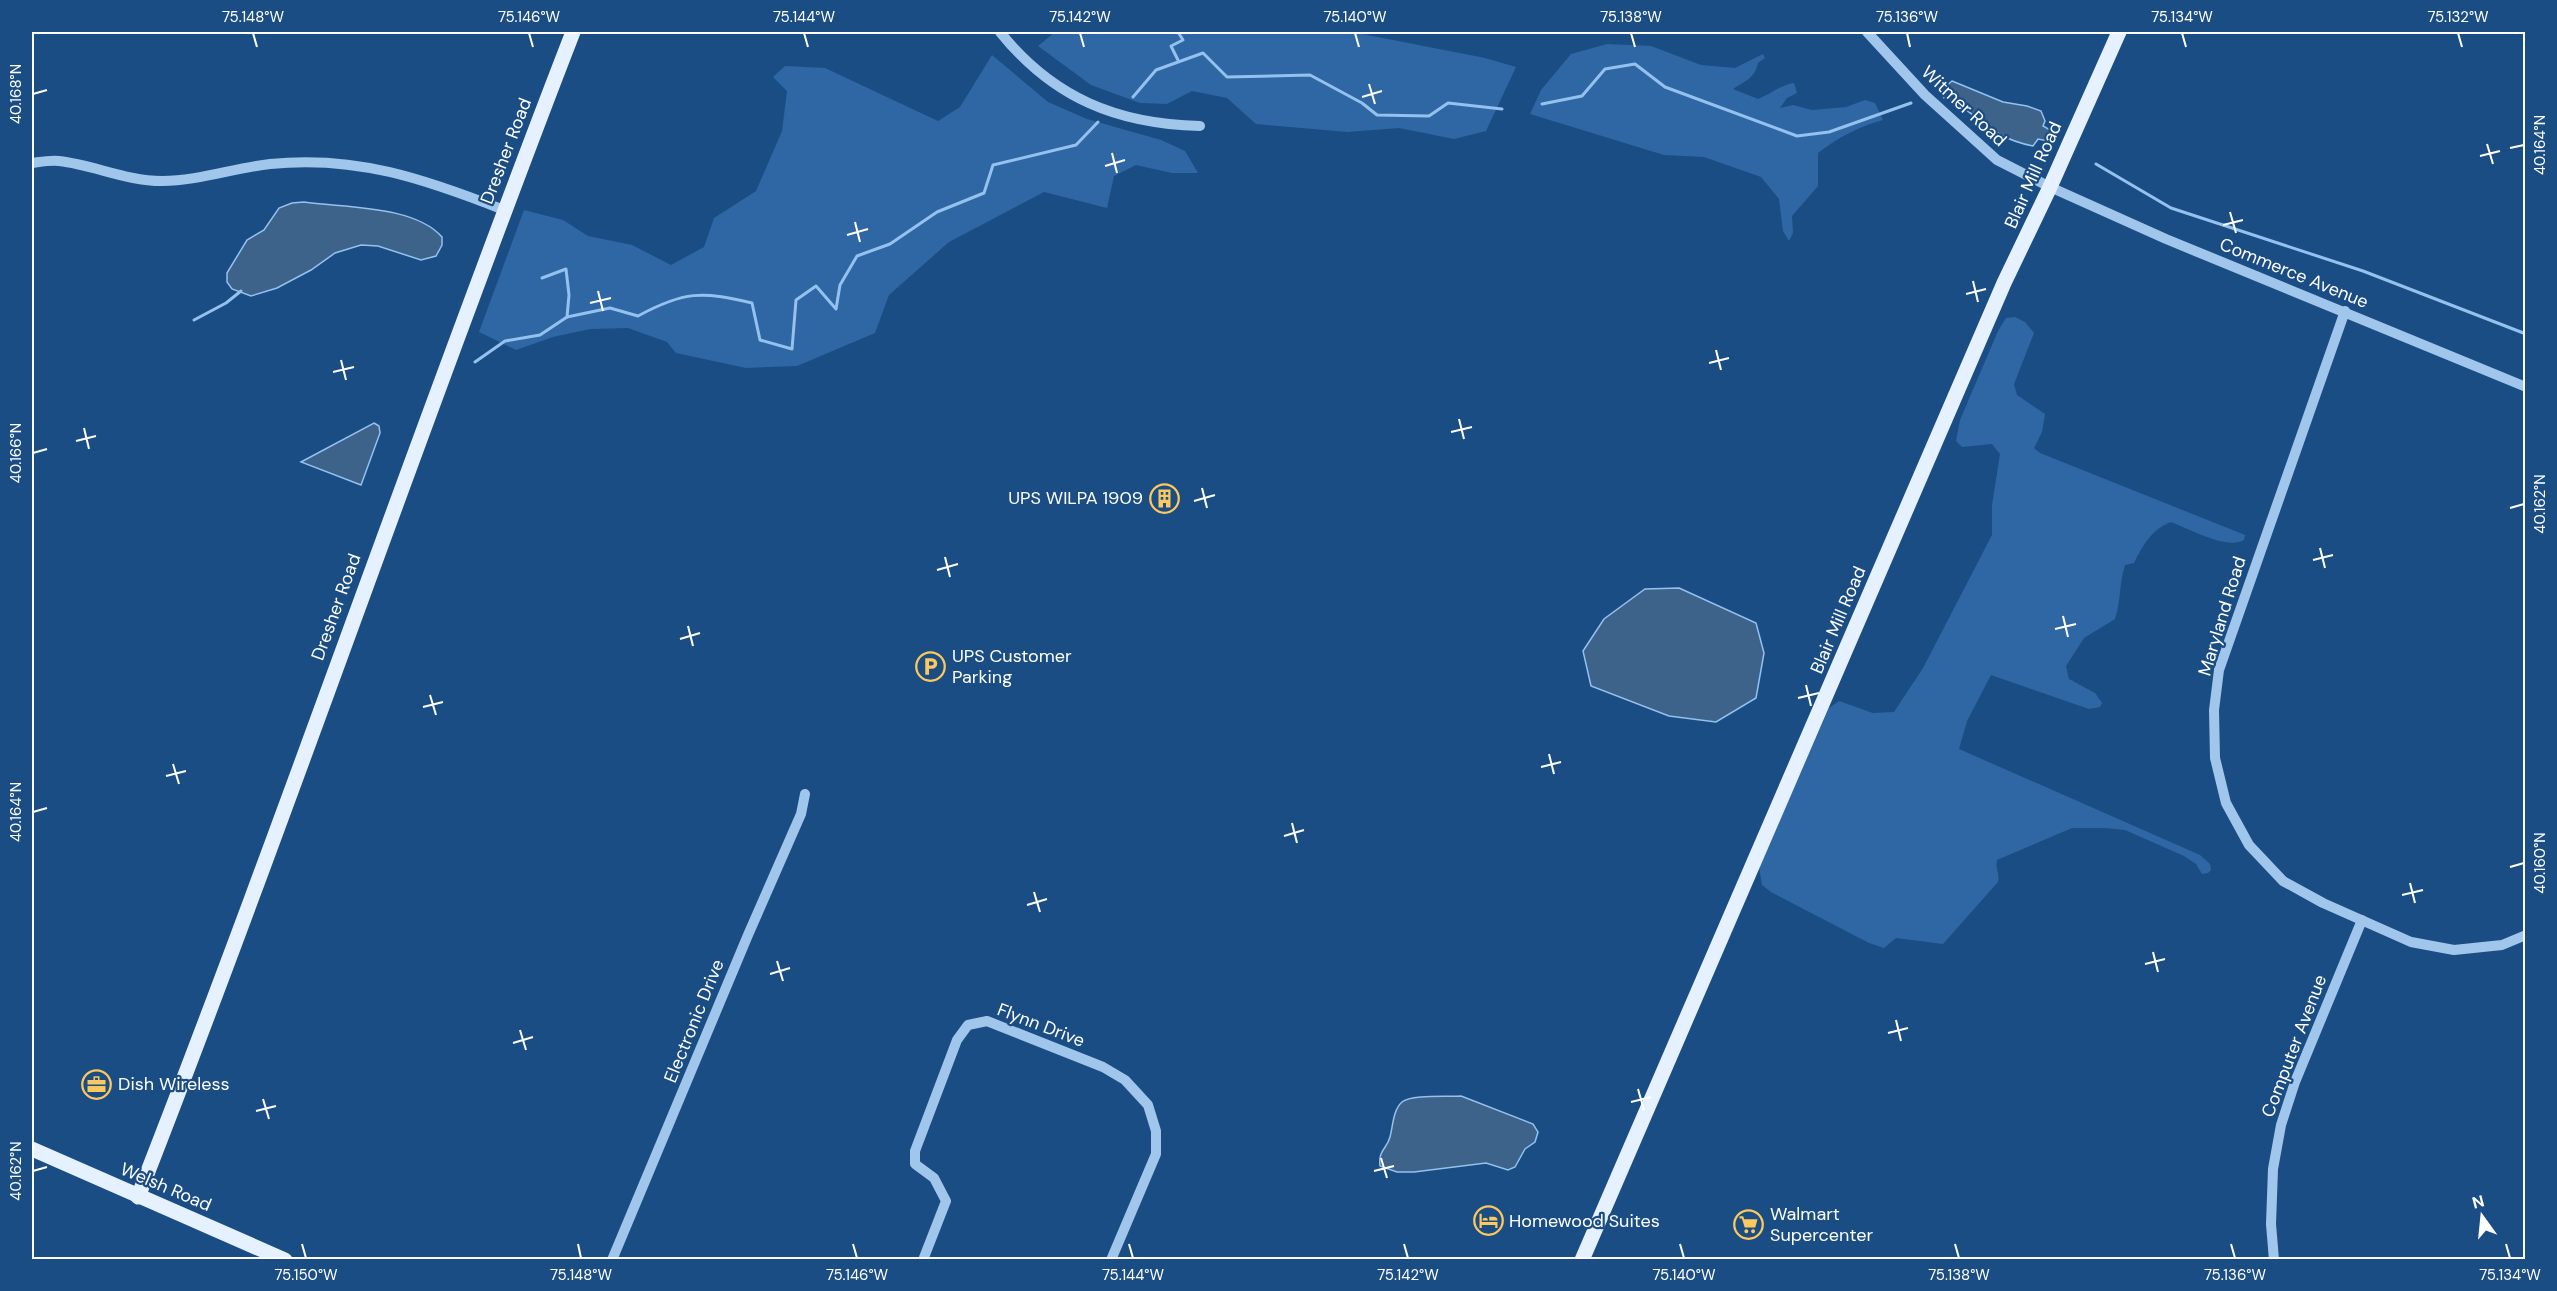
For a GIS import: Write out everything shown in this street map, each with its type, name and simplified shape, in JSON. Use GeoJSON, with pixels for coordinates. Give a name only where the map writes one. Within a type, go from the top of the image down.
{"type":"FeatureCollection","features":[{"type":"Feature","properties":{"kind":"main road","name":"Dresher Road"},"geometry":{"type":"LineString","coordinates":[[138,1197],[255,892],[359,600],[504,210],[573,32]]}},
{"type":"Feature","properties":{"kind":"main road","name":"Blair Mill Road"},"geometry":{"type":"LineString","coordinates":[[1582,1260],[2004,283],[2050,187],[2119,32]]}},
{"type":"Feature","properties":{"kind":"main road","name":"Welsh Road"},"geometry":{"type":"LineString","coordinates":[[32,1149],[285,1260]]}},
{"type":"Feature","properties":{"kind":"street"},"geometry":{"type":"LineString","coordinates":[[1000,32],[1051,82],[1097,108],[1138,120],[1200,126]]}},
{"type":"Feature","properties":{"kind":"street","name":"Witmer Road"},"geometry":{"type":"LineString","coordinates":[[1867,32],[1924,95],[1996,160],[2050,187]]}},
{"type":"Feature","properties":{"kind":"street"},"geometry":{"type":"LineString","coordinates":[[32,163],[57,161],[122,177],[162,181],[269,164],[349,163],[381,168],[439,185],[504,210]]}},
{"type":"Feature","properties":{"kind":"street","name":"Commerce Avenue"},"geometry":{"type":"LineString","coordinates":[[2050,187],[2166,239],[2526,387]]}},
{"type":"Feature","properties":{"kind":"street","name":"Maryland Road"},"geometry":{"type":"LineString","coordinates":[[2345,311],[2219,670],[2214,710],[2215,748],[2226,803],[2249,845],[2283,881],[2362,921],[2411,942],[2454,950],[2502,945],[2526,935]]}},
{"type":"Feature","properties":{"kind":"street","name":"Electronic Drive"},"geometry":{"type":"LineString","coordinates":[[612,1260],[752,925],[801,814],[805,794]]}},
{"type":"Feature","properties":{"kind":"street","name":"Computer Avenue"},"geometry":{"type":"LineString","coordinates":[[2274,1260],[2271,1224],[2273,1169],[2281,1125],[2295,1082],[2362,921]]}},
{"type":"Feature","properties":{"kind":"street","name":"Flynn Drive"},"geometry":{"type":"LineString","coordinates":[[923,1260],[946,1201],[934,1178],[915,1164],[915,1151],[957,1040],[968,1025],[987,1021],[1103,1067],[1125,1080],[1148,1105],[1156,1131],[1156,1154],[1111,1260]]}},
{"type":"Feature","properties":{"kind":"shaded area"},"geometry":{"type":"Polygon","coordinates":[[[1055,32],[1134,32],[1141,34],[1144,32],[1352,32],[1485,58],[1516,67],[1486,131],[1454,139],[1399,128],[1347,132],[1256,124],[1227,98],[1192,91],[1167,104],[1140,103],[1091,85],[1038,46],[1055,32]]]}},
{"type":"Feature","properties":{"kind":"shaded area"},"geometry":{"type":"Polygon","coordinates":[[[1607,44],[1651,46],[1701,65],[1735,68],[1763,54],[1765,58],[1758,63],[1752,76],[1733,89],[1758,99],[1794,83],[1797,93],[1787,98],[1780,108],[1793,105],[1812,110],[1846,107],[1865,100],[1875,103],[1883,120],[1849,133],[1818,153],[1818,186],[1792,216],[1793,233],[1789,241],[1783,231],[1779,199],[1761,177],[1704,157],[1664,155],[1530,114],[1541,90],[1571,54],[1607,44]]]}},
{"type":"Feature","properties":{"kind":"shaded area"},"geometry":{"type":"Polygon","coordinates":[[[992,55],[1048,102],[1087,119],[1161,140],[1185,151],[1198,173],[1172,173],[1136,165],[1114,176],[1107,208],[1044,192],[949,242],[889,295],[875,333],[797,366],[746,368],[676,353],[667,342],[628,328],[590,329],[553,337],[516,350],[479,332],[524,210],[563,220],[588,236],[632,245],[671,265],[704,247],[714,218],[756,191],[782,131],[787,91],[773,77],[785,66],[825,68],[938,121],[960,107],[992,55]]]}},
{"type":"Feature","properties":{"kind":"shaded area"},"geometry":{"type":"Polygon","coordinates":[[[1952,81],[2003,102],[2041,111],[2045,121],[2043,126],[2057,134],[2053,142],[2038,139],[2033,146],[1997,133],[1948,97],[1944,98],[1940,91],[1952,81]]]}},
{"type":"Feature","properties":{"kind":"shaded area"},"geometry":{"type":"Polygon","coordinates":[[[304,202],[396,213],[430,227],[442,237],[442,245],[436,256],[421,260],[378,246],[361,245],[335,253],[311,270],[277,288],[251,296],[232,289],[227,282],[227,273],[247,240],[264,230],[279,208],[292,203],[304,202]]]}},
{"type":"Feature","properties":{"kind":"shaded area"},"geometry":{"type":"Polygon","coordinates":[[[2015,317],[2025,322],[2034,333],[2014,384],[2017,395],[2045,414],[2042,432],[2034,448],[2040,453],[2245,535],[2244,540],[2228,542],[2218,541],[2171,522],[2158,529],[2145,544],[2134,563],[2125,565],[2115,619],[2084,638],[2066,666],[2069,679],[2095,693],[2102,703],[2100,707],[2089,709],[1991,675],[1967,721],[1959,749],[2200,855],[2210,864],[2211,870],[2202,874],[2196,864],[2184,856],[2125,830],[2072,828],[1997,860],[1998,882],[1943,944],[1896,938],[1884,948],[1869,943],[1771,892],[1762,885],[1759,867],[1829,708],[1839,701],[1873,713],[1894,712],[1923,668],[1992,535],[1992,505],[2000,454],[1992,444],[1962,447],[1956,441],[1960,420],[1998,331],[2006,318],[2015,317]]]}},
{"type":"Feature","properties":{"kind":"shaded area"},"geometry":{"type":"Polygon","coordinates":[[[374,423],[379,426],[380,433],[361,485],[301,462],[374,423]]]}},
{"type":"Feature","properties":{"kind":"shaded area"},"geometry":{"type":"Polygon","coordinates":[[[1679,588],[1756,623],[1764,653],[1756,698],[1716,722],[1669,716],[1591,686],[1583,651],[1604,619],[1645,589],[1679,588]]]}},
{"type":"Feature","properties":{"kind":"shaded area"},"geometry":{"type":"Polygon","coordinates":[[[1461,1096],[1533,1124],[1538,1132],[1535,1142],[1525,1149],[1515,1167],[1508,1170],[1486,1163],[1397,1172],[1380,1166],[1381,1153],[1389,1141],[1397,1109],[1402,1102],[1421,1097],[1461,1096]]]}},
{"type":"Feature","properties":{"kind":"waterway"},"geometry":{"type":"LineString","coordinates":[[1178,32],[1183,40],[1171,46],[1178,60]]}},
{"type":"Feature","properties":{"kind":"waterway"},"geometry":{"type":"LineString","coordinates":[[1133,97],[1156,70],[1203,53],[1227,77],[1310,75],[1362,103],[1377,115],[1429,116],[1448,103],[1502,109]]}},
{"type":"Feature","properties":{"kind":"waterway"},"geometry":{"type":"LineString","coordinates":[[1542,104],[1582,96],[1605,69],[1635,64],[1665,87],[1797,136],[1829,132],[1911,103]]}},
{"type":"Feature","properties":{"kind":"waterway"},"geometry":{"type":"LineString","coordinates":[[542,278],[566,269],[569,295],[567,317],[610,308],[638,316],[668,302],[706,295],[752,303],[760,340],[792,349],[796,300],[816,286],[836,309],[840,285],[857,256],[890,244],[937,212],[984,193],[993,165],[1076,145],[1098,122]]}},
{"type":"Feature","properties":{"kind":"waterway"},"geometry":{"type":"LineString","coordinates":[[2096,164],[2171,208],[2363,271],[2526,334]]}},
{"type":"Feature","properties":{"kind":"waterway"},"geometry":{"type":"LineString","coordinates":[[194,320],[226,303],[241,291]]}},
{"type":"Feature","properties":{"kind":"waterway"},"geometry":{"type":"LineString","coordinates":[[475,362],[505,341],[540,335],[567,317]]}},
{"type":"Feature","properties":{"kind":"place","name":"UPS WILPA 1909"},"geometry":{"type":"Point","coordinates":[1164,498]}},
{"type":"Feature","properties":{"kind":"place","name":"UPS Customer Parking"},"geometry":{"type":"Point","coordinates":[931,666]}},
{"type":"Feature","properties":{"kind":"place","name":"Dish Wireless"},"geometry":{"type":"Point","coordinates":[97,1084]}},
{"type":"Feature","properties":{"kind":"place","name":"Homewood Suites"},"geometry":{"type":"Point","coordinates":[1488,1221]}},
{"type":"Feature","properties":{"kind":"place","name":"Walmart Supercenter"},"geometry":{"type":"Point","coordinates":[1749,1224]}}]}
